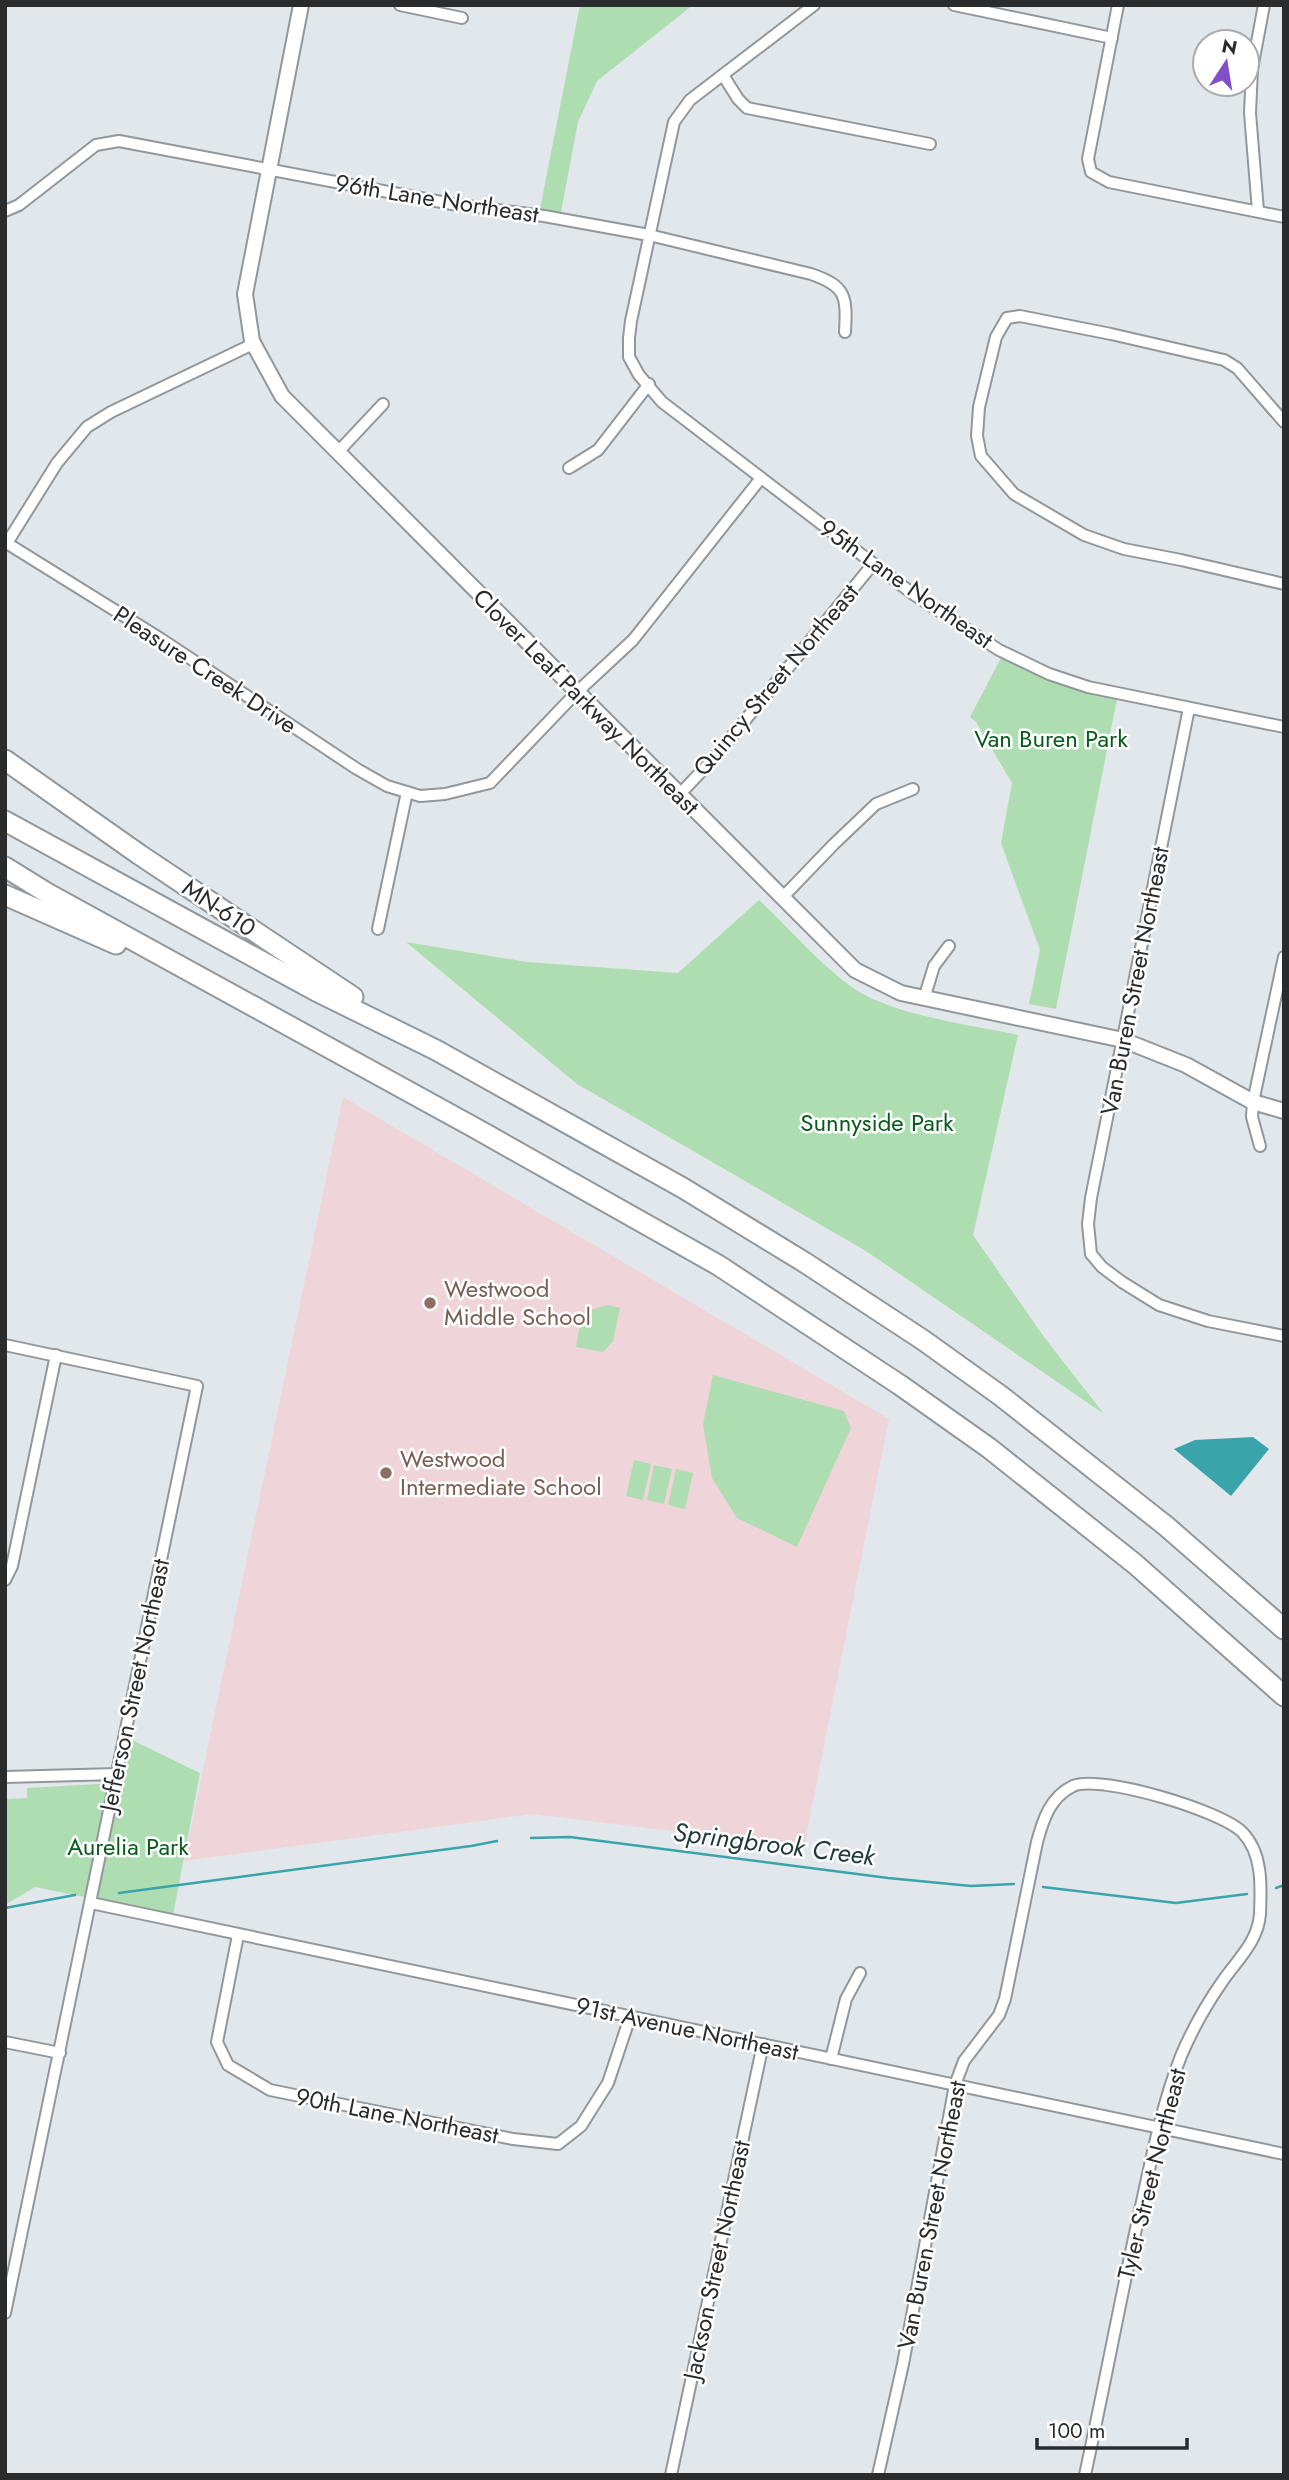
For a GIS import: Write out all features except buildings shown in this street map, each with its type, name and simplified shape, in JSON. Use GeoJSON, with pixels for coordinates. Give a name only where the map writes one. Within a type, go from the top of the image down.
{"type":"FeatureCollection","features":[{"type":"Feature","properties":{"kind":"highway","name":"MN-610"},"geometry":{"type":"LineString","coordinates":[[5,760],[264,939],[436,1051]]}},
{"type":"Feature","properties":{"kind":"highway"},"geometry":{"type":"LineString","coordinates":[[5,821],[316,990],[436,1051],[683,1188],[804,1262],[923,1340],[1001,1396],[1166,1526],[1284,1629]]}},
{"type":"Feature","properties":{"kind":"highway"},"geometry":{"type":"LineString","coordinates":[[5,867],[47,893],[706,1258],[833,1340],[989,1448],[1135,1564],[1284,1696]]}},
{"type":"Feature","properties":{"kind":"highway"},"geometry":{"type":"LineString","coordinates":[[5,875],[47,893]]}},
{"type":"Feature","properties":{"kind":"highway"},"geometry":{"type":"LineString","coordinates":[[5,895],[239,998]]}},
{"type":"Feature","properties":{"kind":"street","name":"Clover Leaf Parkway Northeast"},"geometry":{"type":"LineString","coordinates":[[301,5],[245,293],[253,344],[282,396],[678,796],[855,970],[886,988],[923,999],[1123,1040],[1186,1065],[1253,1102],[1284,1111]]}},
{"type":"Feature","properties":{"kind":"street"},"geometry":{"type":"LineString","coordinates":[[400,5],[463,18]]}},
{"type":"Feature","properties":{"kind":"street","name":"95th Lane Northeast"},"geometry":{"type":"LineString","coordinates":[[814,5],[690,100],[674,122],[629,338],[629,357],[639,375],[662,402],[873,564],[913,594],[999,650],[1049,674],[1088,687],[1284,727]]}},
{"type":"Feature","properties":{"kind":"street"},"geometry":{"type":"LineString","coordinates":[[954,5],[1112,38]]}},
{"type":"Feature","properties":{"kind":"street"},"geometry":{"type":"LineString","coordinates":[[1118,5],[1088,159],[1091,172],[1109,182],[1284,217]]}},
{"type":"Feature","properties":{"kind":"street"},"geometry":{"type":"LineString","coordinates":[[1258,211],[1251,80],[1264,5]]}},
{"type":"Feature","properties":{"kind":"street"},"geometry":{"type":"LineString","coordinates":[[723,75],[747,108],[930,144]]}},
{"type":"Feature","properties":{"kind":"street","name":"96th Lane Northeast"},"geometry":{"type":"LineString","coordinates":[[5,211],[19,205],[96,145],[119,141],[452,204],[544,216],[649,235],[811,274],[832,281],[841,291],[846,314],[845,332]]}},
{"type":"Feature","properties":{"kind":"street"},"geometry":{"type":"LineString","coordinates":[[1284,422],[1237,368],[1224,360],[1020,316],[1007,318],[996,337],[979,407],[977,436],[981,456],[1014,494],[1084,535],[1124,549],[1284,584]]}},
{"type":"Feature","properties":{"kind":"street"},"geometry":{"type":"LineString","coordinates":[[6,542],[57,463],[88,427],[111,412],[253,344]]}},
{"type":"Feature","properties":{"kind":"street"},"geometry":{"type":"LineString","coordinates":[[569,468],[598,450],[649,384]]}},
{"type":"Feature","properties":{"kind":"street"},"geometry":{"type":"LineString","coordinates":[[338,452],[383,404]]}},
{"type":"Feature","properties":{"kind":"street","name":"Pleasure Creek Drive"},"geometry":{"type":"LineString","coordinates":[[6,542],[201,665],[335,756],[387,786],[420,796],[445,794],[491,783],[576,693],[633,640],[761,478]]}},
{"type":"Feature","properties":{"kind":"street"},"geometry":{"type":"LineString","coordinates":[[1142,541],[1156,555]]}},
{"type":"Feature","properties":{"kind":"street","name":"Quincy Street Northeast"},"geometry":{"type":"LineString","coordinates":[[678,796],[715,757],[873,564]]}},
{"type":"Feature","properties":{"kind":"street","name":"Van Buren Street Northeast"},"geometry":{"type":"LineString","coordinates":[[1189,708],[1091,1198],[1088,1224],[1091,1254],[1102,1267],[1160,1305],[1208,1321],[1284,1336]]}},
{"type":"Feature","properties":{"kind":"street"},"geometry":{"type":"LineString","coordinates":[[782,898],[876,804],[913,789]]}},
{"type":"Feature","properties":{"kind":"street"},"geometry":{"type":"LineString","coordinates":[[378,929],[407,792]]}},
{"type":"Feature","properties":{"kind":"street"},"geometry":{"type":"LineString","coordinates":[[923,999],[933,966],[948,946]]}},
{"type":"Feature","properties":{"kind":"street"},"geometry":{"type":"LineString","coordinates":[[1260,1146],[1252,1117],[1253,1102],[1284,957]]}},
{"type":"Feature","properties":{"kind":"street"},"geometry":{"type":"LineString","coordinates":[[5,1345],[56,1355],[12,1566],[5,1580]]}},
{"type":"Feature","properties":{"kind":"street","name":"Jefferson Street Northeast"},"geometry":{"type":"LineString","coordinates":[[5,2313],[197,1386],[56,1355]]}},
{"type":"Feature","properties":{"kind":"street"},"geometry":{"type":"LineString","coordinates":[[5,1777],[117,1774]]}},
{"type":"Feature","properties":{"kind":"street","name":"Van Buren Street Northeast"},"geometry":{"type":"LineString","coordinates":[[878,2475],[903,2364],[955,2085],[964,2061],[999,2014],[1005,1999],[1044,1819],[1054,1801],[1073,1786],[1088,1783],[1190,1805],[1225,1820]]}},
{"type":"Feature","properties":{"kind":"street","name":"Tyler Street Northeast"},"geometry":{"type":"LineString","coordinates":[[1086,2475],[1158,2128],[1181,2057],[1202,2012],[1243,1956],[1253,1939],[1259,1918],[1261,1881],[1257,1855],[1243,1833],[1225,1820]]}},
{"type":"Feature","properties":{"kind":"street","name":"91st Avenue Northeast"},"geometry":{"type":"LineString","coordinates":[[91,1903],[1284,2154]]}},
{"type":"Feature","properties":{"kind":"street","name":"90th Lane Northeast"},"geometry":{"type":"LineString","coordinates":[[238,1935],[217,2042],[228,2064],[270,2090],[513,2139],[558,2144],[581,2126],[608,2083],[630,2017]]}},
{"type":"Feature","properties":{"kind":"street"},"geometry":{"type":"LineString","coordinates":[[831,2059],[846,1999],[860,1973]]}},
{"type":"Feature","properties":{"kind":"street"},"geometry":{"type":"LineString","coordinates":[[5,2042],[60,2053]]}},
{"type":"Feature","properties":{"kind":"street","name":"Jackson Street Northeast"},"geometry":{"type":"LineString","coordinates":[[671,2475],[763,2044]]}},
{"type":"Feature","properties":{"kind":"shaded area"},"geometry":{"type":"Polygon","coordinates":[[[343,1097],[889,1419],[804,1847],[533,1814],[184,1861],[343,1097]]]}},
{"type":"Feature","properties":{"kind":"green space"},"geometry":{"type":"Polygon","coordinates":[[[580,5],[693,5],[597,81],[578,122],[561,212],[540,209],[580,5]]]}},
{"type":"Feature","properties":{"kind":"green space","name":"Van Buren Park"},"geometry":{"type":"Polygon","coordinates":[[[1001,658],[1058,682],[1117,699],[1056,1009],[1029,1004],[1040,950],[1001,843],[1012,783],[976,722],[970,717],[1001,658]]]}},
{"type":"Feature","properties":{"kind":"green space","name":"Sunnyside Park"},"geometry":{"type":"Polygon","coordinates":[[[759,900],[828,968],[870,998],[932,1018],[1018,1035],[973,1235],[1044,1337],[1104,1414],[866,1251],[577,1084],[406,942],[527,962],[678,973],[759,900]]]}},
{"type":"Feature","properties":{"kind":"green space"},"geometry":{"type":"Polygon","coordinates":[[[608,1305],[620,1308],[613,1341],[603,1352],[576,1347],[582,1312],[608,1305]]]}},
{"type":"Feature","properties":{"kind":"green space"},"geometry":{"type":"Polygon","coordinates":[[[713,1375],[844,1411],[851,1428],[797,1547],[737,1518],[712,1478],[703,1424],[713,1375]]]}},
{"type":"Feature","properties":{"kind":"green space"},"geometry":{"type":"Polygon","coordinates":[[[634,1460],[651,1464],[643,1500],[626,1496],[634,1460]]]}},
{"type":"Feature","properties":{"kind":"green space"},"geometry":{"type":"Polygon","coordinates":[[[654,1465],[672,1469],[664,1504],[647,1500],[654,1465]]]}},
{"type":"Feature","properties":{"kind":"green space"},"geometry":{"type":"Polygon","coordinates":[[[676,1469],[693,1473],[685,1509],[668,1505],[676,1469]]]}},
{"type":"Feature","properties":{"kind":"green space","name":"Aurelia Park"},"geometry":{"type":"Polygon","coordinates":[[[132,1740],[200,1773],[173,1915],[35,1887],[5,1905],[5,1799],[27,1798],[27,1788],[99,1784],[123,1789],[132,1740]]]}},
{"type":"Feature","properties":{"kind":"water"},"geometry":{"type":"Polygon","coordinates":[[[1253,1437],[1269,1449],[1231,1496],[1174,1449],[1195,1440],[1253,1437]]]}},
{"type":"Feature","properties":{"kind":"waterway","name":"Springbrook Creek"},"geometry":{"type":"LineString","coordinates":[[531,1838],[570,1837],[888,1878],[971,1886],[1014,1884]]}},
{"type":"Feature","properties":{"kind":"waterway","name":"Springbrook Creek"},"geometry":{"type":"LineString","coordinates":[[119,1893],[497,1841]]}},
{"type":"Feature","properties":{"kind":"waterway","name":"Springbrook Creek"},"geometry":{"type":"LineString","coordinates":[[1276,1888],[1284,1885]]}},
{"type":"Feature","properties":{"kind":"waterway","name":"Springbrook Creek"},"geometry":{"type":"LineString","coordinates":[[1043,1887],[1176,1903],[1247,1894]]}},
{"type":"Feature","properties":{"kind":"waterway","name":"Springbrook Creek"},"geometry":{"type":"LineString","coordinates":[[5,1908],[75,1895]]}},
{"type":"Feature","properties":{"kind":"place","name":"Westwood Middle School"},"geometry":{"type":"Point","coordinates":[430,1303]}},
{"type":"Feature","properties":{"kind":"place","name":"Westwood Intermediate School"},"geometry":{"type":"Point","coordinates":[386,1473]}}]}
